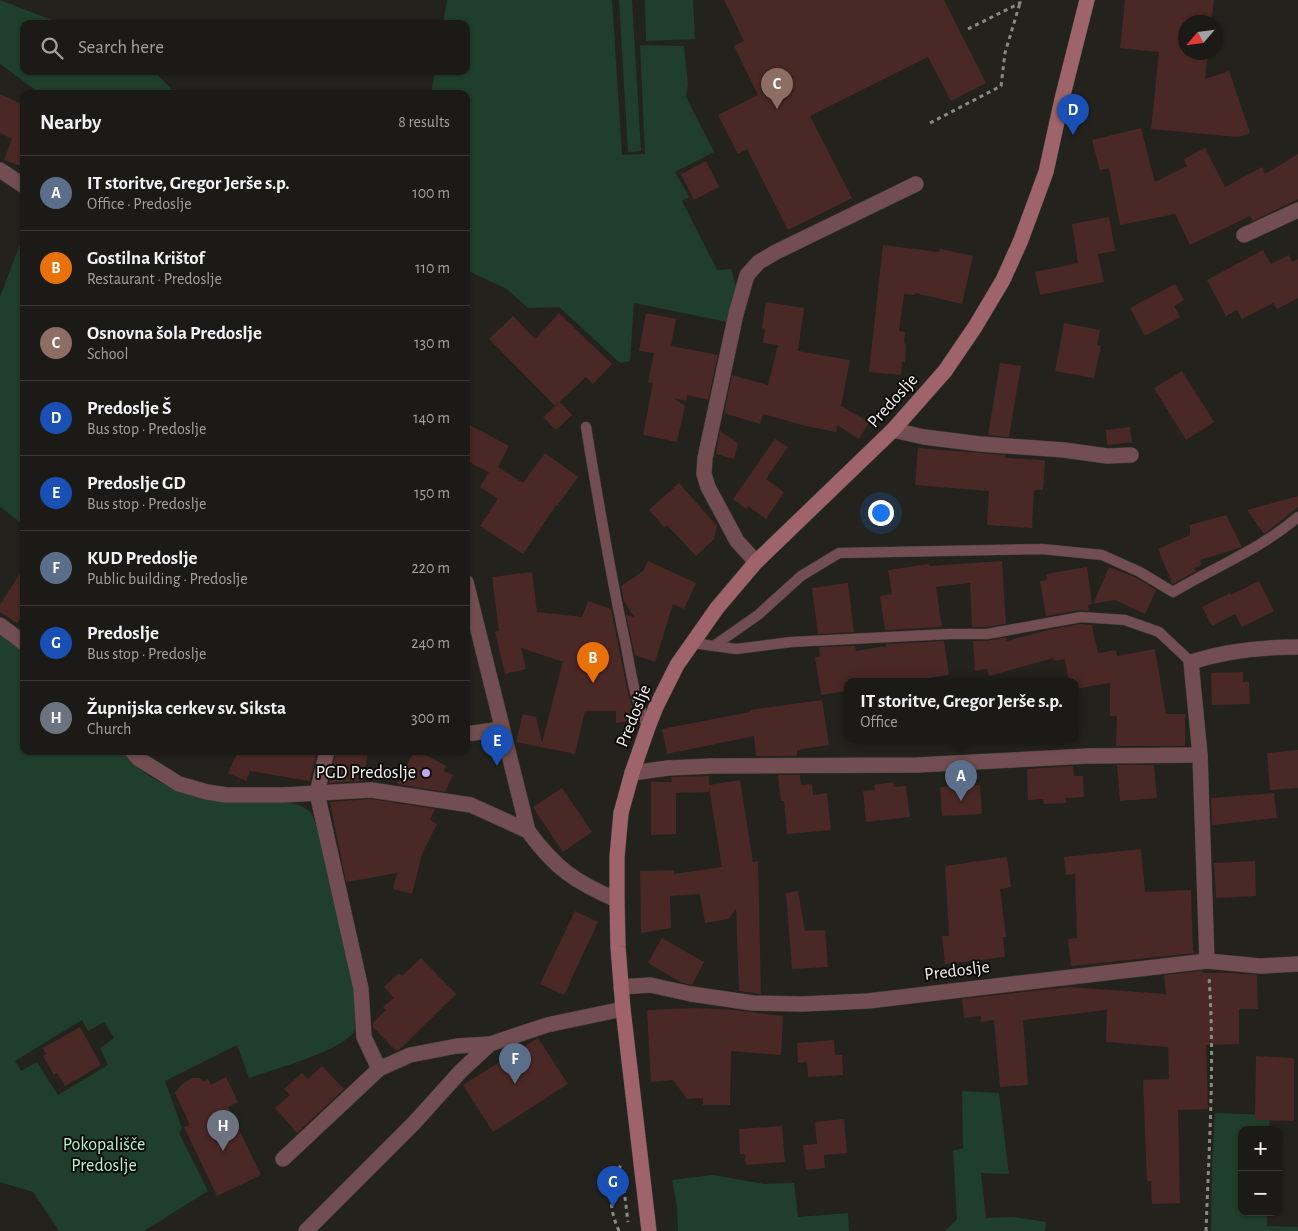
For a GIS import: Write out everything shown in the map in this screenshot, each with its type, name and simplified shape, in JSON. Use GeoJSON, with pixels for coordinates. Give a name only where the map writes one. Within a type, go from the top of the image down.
{"type":"FeatureCollection","features":[{"type":"Feature","properties":{"kind":"street","name":"Predoslje"},"geometry":{"type":"LineString","coordinates":[[649,1231],[623,1009],[617,900],[617,857],[622,813],[632,773],[648,727],[677,665],[717,608],[756,562],[893,430],[945,371],[976,327],[1003,280],[1021,240],[1046,172],[1062,99],[1088,0]]}},
{"type":"Feature","properties":{"kind":"street"},"geometry":{"type":"LineString","coordinates":[[0,170],[20,183]]}},
{"type":"Feature","properties":{"kind":"street"},"geometry":{"type":"LineString","coordinates":[[756,562],[738,541],[708,487],[704,474],[707,448],[736,314],[747,275],[758,262],[776,252],[916,184]]}},
{"type":"Feature","properties":{"kind":"street"},"geometry":{"type":"LineString","coordinates":[[1244,235],[1298,210]]}},
{"type":"Feature","properties":{"kind":"street"},"geometry":{"type":"LineString","coordinates":[[893,430],[924,437],[980,444],[1064,450],[1107,456],[1131,455]]}},
{"type":"Feature","properties":{"kind":"street"},"geometry":{"type":"LineString","coordinates":[[470,598],[528,831],[545,853],[564,872],[593,890],[617,900]]}},
{"type":"Feature","properties":{"kind":"street"},"geometry":{"type":"LineString","coordinates":[[0,625],[20,640]]}},
{"type":"Feature","properties":{"kind":"street"},"geometry":{"type":"LineString","coordinates":[[1208,961],[1200,755],[1191,662],[1210,656],[1271,647],[1298,647]]}},
{"type":"Feature","properties":{"kind":"street"},"geometry":{"type":"LineString","coordinates":[[470,734],[502,730]]}},
{"type":"Feature","properties":{"kind":"street"},"geometry":{"type":"LineString","coordinates":[[136,755],[179,784],[207,792],[226,795],[371,790],[471,805],[528,831]]}},
{"type":"Feature","properties":{"kind":"street"},"geometry":{"type":"LineString","coordinates":[[326,755],[317,793],[361,989],[364,1037],[380,1069]]}},
{"type":"Feature","properties":{"kind":"street","name":"Predoslje"},"geometry":{"type":"LineString","coordinates":[[632,773],[712,766],[917,765],[1088,756],[1200,755]]}},
{"type":"Feature","properties":{"kind":"street","name":"Predoslje"},"geometry":{"type":"LineString","coordinates":[[621,987],[650,985],[691,994],[753,1002],[802,1004],[868,1001],[1208,961],[1260,966],[1298,964]]}},
{"type":"Feature","properties":{"kind":"street"},"geometry":{"type":"LineString","coordinates":[[283,1159],[380,1069],[410,1055],[457,1046],[490,1044],[547,1025],[623,1009]]}},
{"type":"Feature","properties":{"kind":"street"},"geometry":{"type":"LineString","coordinates":[[306,1231],[414,1124],[461,1071],[490,1044]]}},
{"type":"Feature","properties":{"kind":"lane"},"geometry":{"type":"LineString","coordinates":[[586,427],[620,622],[640,713],[648,727]]}},
{"type":"Feature","properties":{"kind":"lane"},"geometry":{"type":"LineString","coordinates":[[715,645],[758,615],[801,576],[839,553],[1042,549],[1102,555],[1140,572],[1173,592],[1271,538],[1298,516]]}},
{"type":"Feature","properties":{"kind":"lane"},"geometry":{"type":"LineString","coordinates":[[693,644],[736,648],[791,642],[949,634],[987,634],[1081,617],[1125,620],[1159,632],[1191,662]]}},
{"type":"Feature","properties":{"kind":"path"},"geometry":{"type":"LineString","coordinates":[[968,29],[1020,2]]}},
{"type":"Feature","properties":{"kind":"path"},"geometry":{"type":"LineString","coordinates":[[930,123],[1001,86],[1005,53],[1020,2]]}},
{"type":"Feature","properties":{"kind":"path"},"geometry":{"type":"LineString","coordinates":[[1206,1231],[1211,1118],[1211,1007],[1208,961]]}},
{"type":"Feature","properties":{"kind":"path"},"geometry":{"type":"LineString","coordinates":[[620,1231],[611,1206],[611,1192],[622,1162],[622,1171]]}},
{"type":"Feature","properties":{"kind":"path"},"geometry":{"type":"LineString","coordinates":[[623,1180],[630,1231]]}},
{"type":"Feature","properties":{"kind":"green space"},"geometry":{"type":"Polygon","coordinates":[[[0,0],[52,20],[20,20],[20,75],[158,75],[172,90],[36,90],[0,64],[0,0]]]}},
{"type":"Feature","properties":{"kind":"green space"},"geometry":{"type":"Polygon","coordinates":[[[447,0],[612,0],[622,155],[645,154],[640,45],[684,46],[688,84],[686,97],[714,152],[675,172],[689,197],[682,201],[717,270],[731,269],[736,286],[727,322],[634,303],[630,361],[620,363],[559,307],[528,308],[507,289],[470,272],[470,90],[432,90],[434,75],[470,75],[470,20],[444,20],[447,0]]]}},
{"type":"Feature","properties":{"kind":"green space"},"geometry":{"type":"Polygon","coordinates":[[[619,0],[632,0],[641,151],[628,152],[619,0]]]}},
{"type":"Feature","properties":{"kind":"green space"},"geometry":{"type":"Polygon","coordinates":[[[645,0],[693,0],[695,39],[646,41],[645,0]]]}},
{"type":"Feature","properties":{"kind":"green space"},"geometry":{"type":"Polygon","coordinates":[[[20,244],[20,522],[0,507],[0,297],[20,244]]]}},
{"type":"Feature","properties":{"kind":"green space","name":"Pokopališče Predoslje"},"geometry":{"type":"Polygon","coordinates":[[[0,632],[20,650],[20,755],[125,755],[152,778],[181,790],[202,796],[238,801],[287,803],[303,807],[312,814],[343,932],[355,996],[356,1019],[353,1033],[346,1040],[321,1053],[249,1078],[237,1045],[165,1081],[182,1128],[179,1133],[208,1191],[144,1231],[59,1231],[33,1192],[0,1182],[0,632]],[[82,1020],[15,1061],[21,1071],[37,1062],[58,1095],[108,1065],[100,1048],[114,1038],[104,1022],[88,1031],[82,1020]]]}},
{"type":"Feature","properties":{"kind":"green space"},"geometry":{"type":"Polygon","coordinates":[[[962,1091],[999,1093],[1009,1174],[981,1173],[986,1218],[1014,1217],[1046,1222],[1045,1231],[945,1231],[957,1219],[953,1151],[963,1148],[962,1091]]]}},
{"type":"Feature","properties":{"kind":"green space"},"geometry":{"type":"Polygon","coordinates":[[[1215,1113],[1270,1115],[1269,1126],[1238,1126],[1238,1216],[1267,1216],[1267,1226],[1298,1227],[1298,1231],[1211,1231],[1215,1113]]]}},
{"type":"Feature","properties":{"kind":"green space"},"geometry":{"type":"Polygon","coordinates":[[[713,1175],[764,1184],[794,1183],[798,1217],[848,1213],[849,1231],[678,1231],[677,1206],[672,1180],[713,1175]]]}},
{"type":"Feature","properties":{"kind":"building"},"geometry":{"type":"Polygon","coordinates":[[[724,0],[944,0],[986,83],[951,101],[928,57],[810,116],[852,198],[788,230],[747,149],[738,154],[718,115],[758,95],[734,46],[744,41],[724,0]]]}},
{"type":"Feature","properties":{"kind":"building"},"geometry":{"type":"Polygon","coordinates":[[[1125,0],[1214,0],[1212,15],[1178,15],[1178,60],[1207,60],[1205,79],[1229,71],[1250,133],[1238,137],[1151,129],[1159,52],[1120,48],[1125,0]]]}},
{"type":"Feature","properties":{"kind":"building"},"geometry":{"type":"Polygon","coordinates":[[[0,94],[20,103],[20,166],[4,160],[12,139],[0,133],[0,94]]]}},
{"type":"Feature","properties":{"kind":"building"},"geometry":{"type":"Polygon","coordinates":[[[1141,128],[1155,182],[1187,166],[1184,159],[1205,148],[1225,187],[1262,167],[1265,174],[1298,154],[1298,199],[1253,221],[1250,216],[1190,245],[1175,214],[1120,225],[1109,168],[1100,170],[1092,140],[1141,128]]]}},
{"type":"Feature","properties":{"kind":"building"},"geometry":{"type":"Polygon","coordinates":[[[706,161],[719,187],[694,200],[681,174],[706,161]]]}},
{"type":"Feature","properties":{"kind":"building"},"geometry":{"type":"Polygon","coordinates":[[[1109,217],[1115,251],[1098,254],[1104,282],[1040,295],[1035,272],[1078,263],[1072,224],[1109,217]]]}},
{"type":"Feature","properties":{"kind":"building"},"geometry":{"type":"Polygon","coordinates":[[[883,245],[939,252],[940,249],[973,256],[962,304],[915,293],[915,295],[904,294],[899,331],[905,332],[904,343],[906,344],[905,362],[902,362],[901,375],[869,372],[883,245]]]}},
{"type":"Feature","properties":{"kind":"building"},"geometry":{"type":"Polygon","coordinates":[[[1263,250],[1271,264],[1289,255],[1292,262],[1298,259],[1298,298],[1277,309],[1273,303],[1242,319],[1237,310],[1226,316],[1207,280],[1263,250]]]}},
{"type":"Feature","properties":{"kind":"building"},"geometry":{"type":"Polygon","coordinates":[[[1175,284],[1184,300],[1174,306],[1180,317],[1145,336],[1130,308],[1175,284]]]}},
{"type":"Feature","properties":{"kind":"building"},"geometry":{"type":"Polygon","coordinates":[[[766,302],[804,308],[798,351],[850,360],[841,406],[869,422],[859,439],[837,425],[836,432],[763,414],[760,424],[724,413],[732,375],[768,385],[778,345],[763,343],[765,329],[762,328],[766,302]]]}},
{"type":"Feature","properties":{"kind":"building"},"geometry":{"type":"Polygon","coordinates":[[[559,313],[612,364],[593,384],[586,377],[555,406],[489,339],[513,316],[535,339],[559,313]]]}},
{"type":"Feature","properties":{"kind":"building"},"geometry":{"type":"Polygon","coordinates":[[[646,313],[676,319],[671,346],[718,355],[708,400],[687,395],[686,401],[673,398],[685,406],[677,442],[643,435],[653,383],[648,382],[654,353],[639,351],[646,313]]]}},
{"type":"Feature","properties":{"kind":"building"},"geometry":{"type":"Polygon","coordinates":[[[1064,323],[1100,330],[1097,345],[1101,346],[1094,378],[1055,371],[1064,323]]]}},
{"type":"Feature","properties":{"kind":"building"},"geometry":{"type":"Polygon","coordinates":[[[1000,363],[1021,366],[1009,437],[988,435],[1000,363]]]}},
{"type":"Feature","properties":{"kind":"building"},"geometry":{"type":"Polygon","coordinates":[[[1182,371],[1214,422],[1186,440],[1154,388],[1182,371]]]}},
{"type":"Feature","properties":{"kind":"building"},"geometry":{"type":"Polygon","coordinates":[[[560,402],[572,415],[556,430],[543,417],[560,402]]]}},
{"type":"Feature","properties":{"kind":"building"},"geometry":{"type":"Polygon","coordinates":[[[470,425],[509,446],[498,467],[523,483],[545,453],[578,477],[556,505],[523,554],[480,526],[498,499],[480,487],[489,472],[470,463],[470,425]]]}},
{"type":"Feature","properties":{"kind":"building"},"geometry":{"type":"Polygon","coordinates":[[[1130,427],[1132,442],[1107,445],[1106,430],[1130,427]]]}},
{"type":"Feature","properties":{"kind":"building"},"geometry":{"type":"Polygon","coordinates":[[[720,431],[738,443],[734,459],[716,454],[720,431]]]}},
{"type":"Feature","properties":{"kind":"building"},"geometry":{"type":"Polygon","coordinates":[[[775,439],[788,447],[766,479],[784,492],[766,519],[748,506],[746,509],[733,499],[775,439]]]}},
{"type":"Feature","properties":{"kind":"building"},"geometry":{"type":"Polygon","coordinates":[[[918,448],[1006,455],[1005,458],[1045,460],[1043,490],[1034,490],[1032,528],[987,525],[989,491],[915,485],[918,448]]]}},
{"type":"Feature","properties":{"kind":"building"},"geometry":{"type":"Polygon","coordinates":[[[679,483],[717,526],[714,539],[696,556],[667,525],[664,527],[649,510],[679,483]]]}},
{"type":"Feature","properties":{"kind":"building"},"geometry":{"type":"Polygon","coordinates":[[[1298,496],[1298,507],[1264,534],[1247,510],[1298,496]]]}},
{"type":"Feature","properties":{"kind":"building"},"geometry":{"type":"Polygon","coordinates":[[[1226,515],[1242,547],[1200,560],[1201,565],[1194,568],[1196,571],[1173,584],[1158,549],[1190,535],[1190,525],[1226,515]]]}},
{"type":"Feature","properties":{"kind":"building"},"geometry":{"type":"Polygon","coordinates":[[[648,561],[696,583],[684,609],[673,604],[655,662],[635,655],[626,615],[634,617],[624,601],[621,586],[643,571],[648,561]]]}},
{"type":"Feature","properties":{"kind":"building"},"geometry":{"type":"Polygon","coordinates":[[[1002,561],[1006,624],[972,627],[970,583],[936,587],[942,627],[885,630],[880,596],[892,594],[888,570],[929,564],[929,566],[1002,561]]]}},
{"type":"Feature","properties":{"kind":"building"},"geometry":{"type":"Polygon","coordinates":[[[1087,567],[1092,604],[1088,605],[1089,611],[1080,610],[1046,616],[1040,581],[1047,580],[1046,574],[1087,567]]]}},
{"type":"Feature","properties":{"kind":"building"},"geometry":{"type":"Polygon","coordinates":[[[1109,567],[1137,578],[1156,590],[1145,614],[1115,600],[1093,604],[1109,567]]]}},
{"type":"Feature","properties":{"kind":"building"},"geometry":{"type":"Polygon","coordinates":[[[532,572],[537,612],[582,617],[588,601],[611,609],[627,689],[636,720],[616,723],[616,711],[585,711],[575,754],[516,742],[523,714],[536,717],[542,743],[563,661],[521,648],[526,669],[505,674],[495,632],[499,631],[492,577],[532,572]]]}},
{"type":"Feature","properties":{"kind":"building"},"geometry":{"type":"Polygon","coordinates":[[[20,573],[20,618],[17,623],[0,612],[0,605],[20,573]]]}},
{"type":"Feature","properties":{"kind":"building"},"geometry":{"type":"Polygon","coordinates":[[[1259,581],[1274,611],[1242,627],[1235,614],[1212,626],[1202,607],[1259,581]]]}},
{"type":"Feature","properties":{"kind":"building"},"geometry":{"type":"Polygon","coordinates":[[[848,583],[854,632],[818,634],[812,588],[848,583]]]}},
{"type":"Feature","properties":{"kind":"building"},"geometry":{"type":"Polygon","coordinates":[[[1081,624],[1092,625],[1098,653],[1116,650],[1117,656],[1155,649],[1166,714],[1185,714],[1185,746],[1116,746],[1117,716],[1110,716],[1110,683],[1079,688],[1079,678],[1068,678],[1065,659],[1054,661],[1053,658],[989,676],[987,669],[975,671],[973,641],[988,641],[1006,637],[1007,641],[1048,630],[1081,624]]]}},
{"type":"Feature","properties":{"kind":"building"},"geometry":{"type":"Polygon","coordinates":[[[944,641],[949,675],[928,678],[844,678],[844,691],[821,695],[815,657],[820,656],[819,647],[855,646],[856,651],[886,646],[886,644],[944,641]]]}},
{"type":"Feature","properties":{"kind":"building"},"geometry":{"type":"Polygon","coordinates":[[[1243,672],[1243,682],[1249,682],[1250,704],[1212,705],[1211,673],[1243,672]]]}},
{"type":"Feature","properties":{"kind":"building"},"geometry":{"type":"Polygon","coordinates":[[[822,700],[829,745],[797,750],[797,756],[756,756],[754,736],[667,754],[662,729],[750,712],[750,710],[822,700]]]}},
{"type":"Feature","properties":{"kind":"building"},"geometry":{"type":"Polygon","coordinates":[[[1298,750],[1298,788],[1270,790],[1267,753],[1298,750]]]}},
{"type":"Feature","properties":{"kind":"building"},"geometry":{"type":"Polygon","coordinates":[[[236,755],[316,755],[310,781],[250,771],[246,781],[228,773],[236,755]]]}},
{"type":"Feature","properties":{"kind":"building"},"geometry":{"type":"Polygon","coordinates":[[[335,755],[367,755],[363,781],[329,783],[335,755]]]}},
{"type":"Feature","properties":{"kind":"building","name":"PGD Predoslje"},"geometry":{"type":"Polygon","coordinates":[[[412,755],[425,755],[446,766],[444,771],[453,775],[445,792],[397,784],[412,755]]]}},
{"type":"Feature","properties":{"kind":"building"},"geometry":{"type":"Polygon","coordinates":[[[1117,765],[1154,765],[1157,798],[1120,801],[1117,765]]]}},
{"type":"Feature","properties":{"kind":"building"},"geometry":{"type":"Polygon","coordinates":[[[1073,766],[1074,776],[1083,776],[1084,797],[1066,798],[1066,803],[1044,804],[1043,799],[1028,800],[1027,769],[1073,766]]]}},
{"type":"Feature","properties":{"kind":"building"},"geometry":{"type":"Polygon","coordinates":[[[778,775],[800,775],[801,785],[812,784],[813,795],[827,793],[831,830],[787,834],[784,801],[781,801],[778,775]]]}},
{"type":"Feature","properties":{"kind":"building"},"geometry":{"type":"Polygon","coordinates":[[[709,776],[709,785],[740,780],[753,862],[758,861],[761,994],[739,991],[736,908],[729,919],[705,923],[700,894],[670,896],[671,928],[641,933],[640,871],[674,870],[674,874],[722,867],[709,787],[709,792],[676,793],[676,834],[651,835],[651,782],[672,782],[671,777],[709,776]]]}},
{"type":"Feature","properties":{"kind":"building"},"geometry":{"type":"Polygon","coordinates":[[[893,782],[894,787],[906,786],[910,817],[866,822],[863,791],[875,790],[874,785],[893,782]]]}},
{"type":"Feature","properties":{"kind":"building"},"geometry":{"type":"Polygon","coordinates":[[[980,785],[982,814],[942,816],[940,787],[980,785]]]}},
{"type":"Feature","properties":{"kind":"building"},"geometry":{"type":"Polygon","coordinates":[[[562,788],[592,832],[563,852],[533,807],[562,788]]]}},
{"type":"Feature","properties":{"kind":"building"},"geometry":{"type":"Polygon","coordinates":[[[1274,793],[1277,818],[1212,825],[1211,798],[1274,793]]]}},
{"type":"Feature","properties":{"kind":"building"},"geometry":{"type":"Polygon","coordinates":[[[371,799],[435,809],[430,820],[437,824],[422,854],[412,894],[393,889],[397,873],[346,882],[330,802],[371,799]]]}},
{"type":"Feature","properties":{"kind":"building"},"geometry":{"type":"Polygon","coordinates":[[[1141,849],[1145,892],[1191,890],[1193,950],[1195,953],[1071,966],[1068,939],[1077,938],[1075,874],[1066,875],[1064,857],[1141,849]]]}},
{"type":"Feature","properties":{"kind":"building"},"geometry":{"type":"Polygon","coordinates":[[[1007,857],[1011,887],[1000,889],[1006,937],[1003,937],[1005,957],[945,964],[942,936],[949,936],[945,866],[1007,857]]]}},
{"type":"Feature","properties":{"kind":"building"},"geometry":{"type":"Polygon","coordinates":[[[1255,861],[1256,896],[1216,898],[1214,863],[1255,861]]]}},
{"type":"Feature","properties":{"kind":"building"},"geometry":{"type":"Polygon","coordinates":[[[798,891],[805,931],[825,930],[828,967],[792,969],[786,893],[798,891]]]}},
{"type":"Feature","properties":{"kind":"building"},"geometry":{"type":"Polygon","coordinates":[[[575,911],[598,922],[564,995],[540,984],[575,911]]]}},
{"type":"Feature","properties":{"kind":"building"},"geometry":{"type":"Polygon","coordinates":[[[662,938],[704,962],[692,985],[680,982],[648,963],[662,938]]]}},
{"type":"Feature","properties":{"kind":"building"},"geometry":{"type":"Polygon","coordinates":[[[421,958],[456,994],[396,1051],[373,1027],[373,1023],[386,1010],[383,1007],[394,998],[384,987],[399,973],[402,976],[421,958]]]}},
{"type":"Feature","properties":{"kind":"building"},"geometry":{"type":"Polygon","coordinates":[[[1202,971],[1203,973],[1257,975],[1258,1009],[1239,1009],[1239,1044],[1206,1045],[1208,1109],[1178,1110],[1180,1203],[1152,1204],[1151,1181],[1147,1181],[1143,1080],[1169,1079],[1168,1047],[1106,1042],[1107,1010],[1023,1020],[1028,1085],[1000,1087],[994,1020],[981,1022],[981,1016],[964,1018],[962,999],[1069,987],[1166,994],[1164,975],[1202,971]]]}},
{"type":"Feature","properties":{"kind":"building"},"geometry":{"type":"Polygon","coordinates":[[[694,1008],[734,1010],[783,1016],[781,1055],[731,1051],[730,1105],[703,1105],[703,1098],[687,1099],[673,1080],[651,1082],[647,1010],[694,1008]]]}},
{"type":"Feature","properties":{"kind":"building"},"geometry":{"type":"Polygon","coordinates":[[[80,1027],[101,1065],[65,1086],[57,1073],[54,1075],[43,1056],[46,1054],[43,1048],[80,1027]]]}},
{"type":"Feature","properties":{"kind":"building"},"geometry":{"type":"Polygon","coordinates":[[[538,1038],[568,1084],[493,1132],[463,1085],[538,1038]]]}},
{"type":"Feature","properties":{"kind":"building"},"geometry":{"type":"Polygon","coordinates":[[[834,1040],[835,1055],[842,1055],[843,1075],[808,1077],[807,1062],[798,1063],[797,1043],[834,1040]]]}},
{"type":"Feature","properties":{"kind":"building"},"geometry":{"type":"Polygon","coordinates":[[[1256,1056],[1294,1058],[1294,1121],[1255,1120],[1256,1056]]]}},
{"type":"Feature","properties":{"kind":"building"},"geometry":{"type":"Polygon","coordinates":[[[322,1066],[344,1089],[297,1133],[275,1108],[290,1095],[284,1089],[302,1073],[308,1079],[322,1066]]]}},
{"type":"Feature","properties":{"kind":"building"},"geometry":{"type":"Polygon","coordinates":[[[226,1077],[238,1102],[228,1107],[261,1175],[217,1196],[184,1127],[190,1125],[175,1093],[182,1084],[193,1078],[199,1078],[204,1081],[208,1079],[211,1085],[226,1077]]]}},
{"type":"Feature","properties":{"kind":"building"},"geometry":{"type":"Polygon","coordinates":[[[844,1119],[847,1153],[824,1155],[825,1168],[806,1170],[803,1145],[817,1144],[815,1122],[844,1119]]]}},
{"type":"Feature","properties":{"kind":"building"},"geometry":{"type":"Polygon","coordinates":[[[782,1126],[785,1162],[746,1165],[745,1154],[740,1154],[739,1129],[782,1126]]]}},
{"type":"Feature","properties":{"kind":"place","name":"Osnovna šola Predoslje"},"geometry":{"type":"Point","coordinates":[777,109]}},
{"type":"Feature","properties":{"kind":"place","name":"Predoslje Š"},"geometry":{"type":"Point","coordinates":[1073,135]}},
{"type":"Feature","properties":{"kind":"place","name":"Gostilna Krištof"},"geometry":{"type":"Point","coordinates":[593,683]}},
{"type":"Feature","properties":{"kind":"place","name":"Predoslje GD"},"geometry":{"type":"Point","coordinates":[497,766]}},
{"type":"Feature","properties":{"kind":"place","name":"PGD Predoslje"},"geometry":{"type":"Point","coordinates":[426,773]}},
{"type":"Feature","properties":{"kind":"place","name":"IT storitve, Gregor Jerše s.p."},"geometry":{"type":"Point","coordinates":[961,801]}},
{"type":"Feature","properties":{"kind":"place","name":"KUD Predoslje"},"geometry":{"type":"Point","coordinates":[515,1084]}},
{"type":"Feature","properties":{"kind":"place","name":"Župnijska cerkev sv. Siksta"},"geometry":{"type":"Point","coordinates":[223,1151]}},
{"type":"Feature","properties":{"kind":"place","name":"Predoslje"},"geometry":{"type":"Point","coordinates":[613,1207]}}]}
